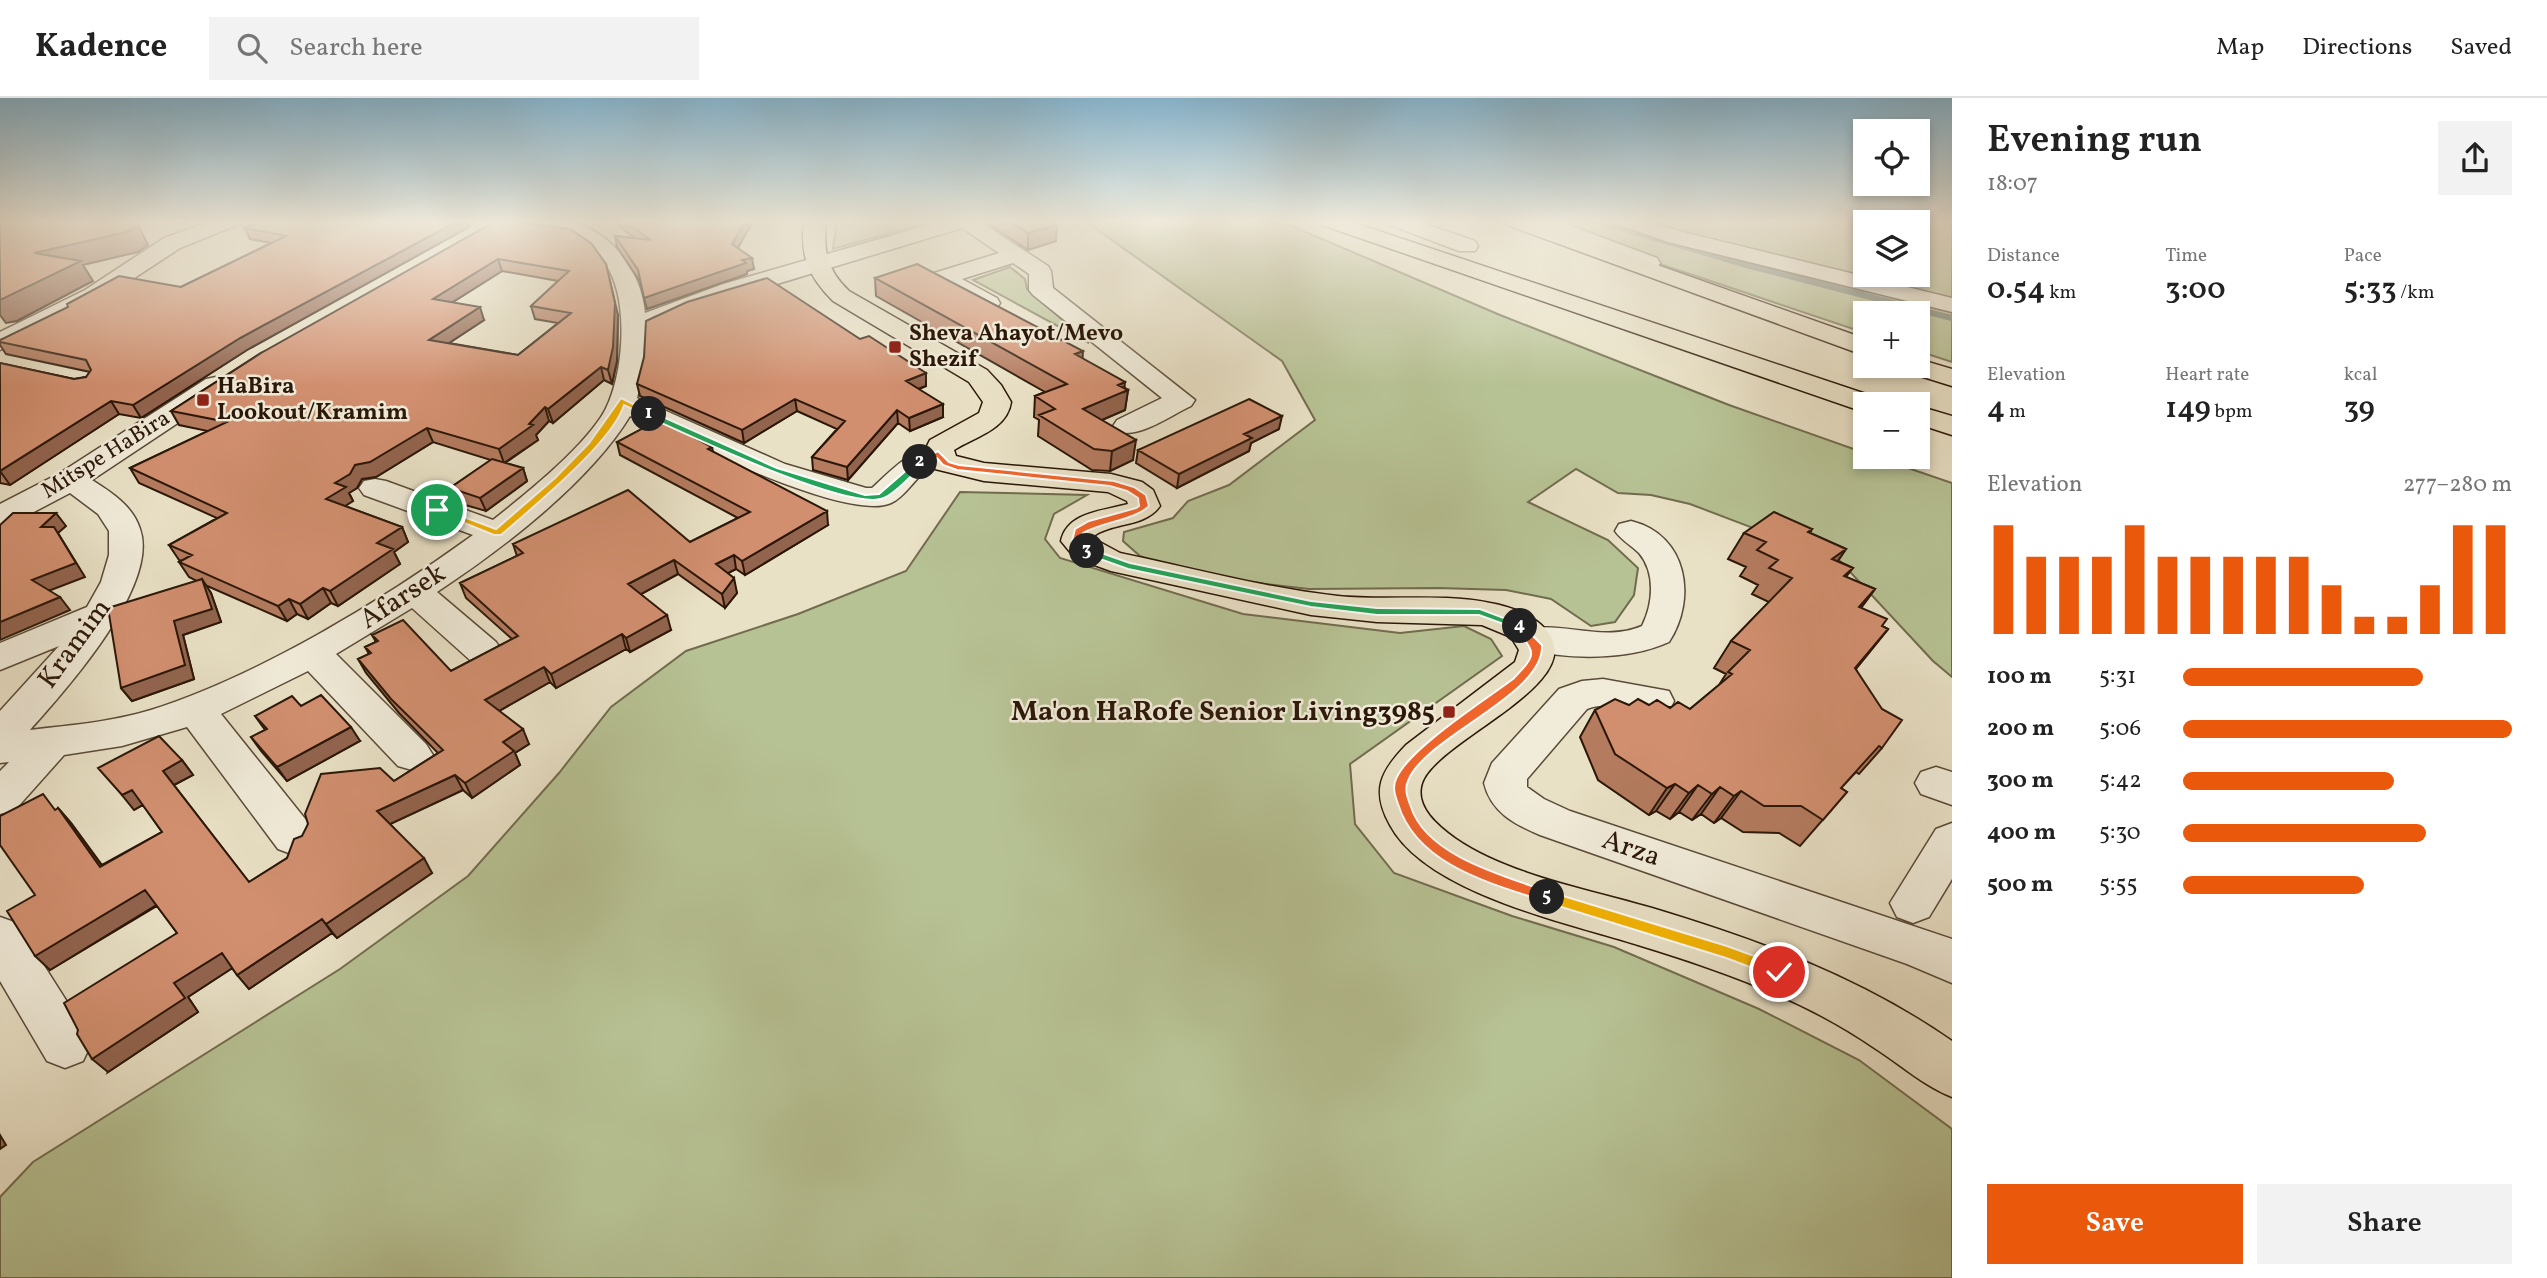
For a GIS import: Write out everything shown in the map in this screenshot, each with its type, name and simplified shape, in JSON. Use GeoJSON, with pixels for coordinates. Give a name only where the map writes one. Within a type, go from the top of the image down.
{"type":"FeatureCollection","features":[{"type":"Feature","properties":{"kind":"main road"},"geometry":{"type":"LineString","coordinates":[[823,276],[841,296],[978,376],[993,390],[998,401],[996,412],[989,419],[940,446],[938,454],[946,463],[957,468],[1111,483],[1138,493],[1144,502],[1140,510],[1093,523],[1084,527],[1076,536],[1080,546],[1087,551],[1111,561],[1325,606],[1377,611],[1480,612],[1512,622],[1534,639],[1537,656],[1528,671],[1408,768],[1402,779],[1402,806],[1420,835],[1457,862],[1483,875],[1716,949],[1779,972],[1877,1021],[1952,1072]]}},
{"type":"Feature","properties":{"kind":"main road"},"geometry":{"type":"LineString","coordinates":[[1491,276],[1853,399]]}},
{"type":"Feature","properties":{"kind":"main road"},"geometry":{"type":"LineString","coordinates":[[1547,276],[1860,392]]}},
{"type":"Feature","properties":{"kind":"main road"},"geometry":{"type":"LineString","coordinates":[[1665,276],[1853,344]]}},
{"type":"Feature","properties":{"kind":"main road"},"geometry":{"type":"LineString","coordinates":[[1930,371],[1952,378]]}},
{"type":"Feature","properties":{"kind":"main road"},"geometry":{"type":"LineString","coordinates":[[1930,418],[1952,426]]}},
{"type":"Feature","properties":{"kind":"main road"},"geometry":{"type":"LineString","coordinates":[[1930,425],[1952,433]]}},
{"type":"Feature","properties":{"kind":"street"},"geometry":{"type":"LineString","coordinates":[[0,342],[93,295],[122,276]]}},
{"type":"Feature","properties":{"kind":"street","name":"Afarsek"},"geometry":{"type":"LineString","coordinates":[[0,748],[88,737],[161,721],[194,708],[281,670],[414,591],[498,533],[558,480],[593,444],[617,413],[629,374],[633,327],[633,297],[622,276]]}},
{"type":"Feature","properties":{"kind":"street"},"geometry":{"type":"LineString","coordinates":[[633,327],[678,306],[776,276]]}},
{"type":"Feature","properties":{"kind":"street"},"geometry":{"type":"LineString","coordinates":[[948,276],[942,278],[1014,317]]}},
{"type":"Feature","properties":{"kind":"street"},"geometry":{"type":"LineString","coordinates":[[1041,276],[1041,290],[1181,400],[1127,426]]}},
{"type":"Feature","properties":{"kind":"street"},"geometry":{"type":"LineString","coordinates":[[1678,276],[1823,334]]}},
{"type":"Feature","properties":{"kind":"street"},"geometry":{"type":"LineString","coordinates":[[1837,276],[1952,304]]}},
{"type":"Feature","properties":{"kind":"street"},"geometry":{"type":"LineString","coordinates":[[1087,356],[1100,363],[1126,357]]}},
{"type":"Feature","properties":{"kind":"street","name":"Mitspe HaBira"},"geometry":{"type":"LineString","coordinates":[[0,517],[71,480],[236,372]]}},
{"type":"Feature","properties":{"kind":"street"},"geometry":{"type":"LineString","coordinates":[[621,401],[774,470],[864,498],[881,496],[916,464],[938,454]]}},
{"type":"Feature","properties":{"kind":"street","name":"Kramim"},"geometry":{"type":"LineString","coordinates":[[0,736],[29,706],[103,614],[125,567],[125,531],[112,509],[71,480]]}},
{"type":"Feature","properties":{"kind":"street"},"geometry":{"type":"LineString","coordinates":[[376,488],[498,533]]}},
{"type":"Feature","properties":{"kind":"street"},"geometry":{"type":"LineString","coordinates":[[1534,639],[1623,643],[1643,640],[1656,634],[1669,590],[1669,579],[1666,568],[1654,552],[1631,531]]}},
{"type":"Feature","properties":{"kind":"street"},"geometry":{"type":"LineString","coordinates":[[414,591],[483,651]]}},
{"type":"Feature","properties":{"kind":"street"},"geometry":{"type":"LineString","coordinates":[[0,657],[103,614]]}},
{"type":"Feature","properties":{"kind":"street"},"geometry":{"type":"LineString","coordinates":[[312,652],[412,755]]}},
{"type":"Feature","properties":{"kind":"street","name":"Arza"},"geometry":{"type":"LineString","coordinates":[[1655,701],[1599,692],[1586,693],[1573,699],[1507,774],[1504,783],[1509,794],[1531,812],[1555,823],[1923,949],[1952,962]]}},
{"type":"Feature","properties":{"kind":"street"},"geometry":{"type":"LineString","coordinates":[[194,708],[294,837]]}},
{"type":"Feature","properties":{"kind":"street"},"geometry":{"type":"LineString","coordinates":[[0,798],[53,741]]}},
{"type":"Feature","properties":{"kind":"street"},"geometry":{"type":"LineString","coordinates":[[1913,903],[1952,841]]}},
{"type":"Feature","properties":{"kind":"street"},"geometry":{"type":"LineString","coordinates":[[0,938],[65,1044]]}},
{"type":"Feature","properties":{"kind":"green space"},"geometry":{"type":"Polygon","coordinates":[[[984,276],[1021,276],[1025,279],[1027,289],[1089,343],[973,280],[984,276]]]}},
{"type":"Feature","properties":{"kind":"green space"},"geometry":{"type":"Polygon","coordinates":[[[1162,276],[1409,276],[1729,405],[1853,449],[1853,469],[1911,469],[1952,483],[1952,677],[1933,661],[1840,561],[1690,504],[1651,495],[1618,493],[1576,469],[1528,502],[1608,540],[1638,568],[1634,595],[1615,622],[1591,626],[1551,599],[1506,590],[1309,589],[1197,576],[1140,556],[1123,541],[1124,532],[1173,518],[1188,501],[1229,485],[1315,420],[1282,361],[1162,276]]]}},
{"type":"Feature","properties":{"kind":"green space"},"geometry":{"type":"Polygon","coordinates":[[[1696,276],[1853,276],[1853,287],[1930,287],[1930,276],[1952,276],[1952,362],[1930,355],[1930,301],[1853,301],[1853,329],[1696,276]]]}},
{"type":"Feature","properties":{"kind":"green space"},"geometry":{"type":"Polygon","coordinates":[[[960,492],[1087,495],[1054,514],[1045,539],[1060,558],[1243,614],[1400,633],[1464,626],[1491,639],[1502,656],[1350,764],[1355,824],[1394,873],[1512,916],[1614,947],[1759,1009],[1859,1060],[1952,1129],[1952,1278],[0,1278],[0,1197],[33,1162],[340,969],[468,876],[559,773],[611,707],[686,651],[798,614],[906,571],[960,492]]]}},
{"type":"Feature","properties":{"kind":"building"},"geometry":{"type":"Polygon","coordinates":[[[0,276],[50,276],[0,300],[0,276]]]}},
{"type":"Feature","properties":{"kind":"building"},"geometry":{"type":"Polygon","coordinates":[[[119,276],[181,287],[204,276],[355,276],[240,338],[133,405],[111,401],[0,471],[0,363],[74,379],[86,377],[91,370],[86,360],[0,340],[68,307],[67,304],[119,276]]]}},
{"type":"Feature","properties":{"kind":"building"},"geometry":{"type":"Polygon","coordinates":[[[398,276],[470,276],[433,299],[480,307],[429,340],[518,355],[571,313],[531,306],[563,276],[609,276],[615,303],[613,347],[608,370],[601,367],[548,409],[545,407],[529,424],[533,425],[499,449],[427,428],[370,462],[355,465],[350,474],[335,483],[346,487],[326,499],[402,527],[377,543],[393,549],[330,591],[323,588],[300,604],[289,599],[278,606],[179,562],[192,555],[169,545],[227,513],[130,468],[227,422],[171,411],[261,353],[398,276]]]}},
{"type":"Feature","properties":{"kind":"building"},"geometry":{"type":"Polygon","coordinates":[[[639,276],[708,276],[644,298],[639,276]]]}},
{"type":"Feature","properties":{"kind":"building"},"geometry":{"type":"Polygon","coordinates":[[[940,276],[1083,351],[1075,354],[1125,382],[1118,385],[1128,390],[1083,409],[1136,440],[1112,451],[1094,449],[1039,415],[1055,409],[1035,396],[1067,384],[875,278],[940,276]]]}},
{"type":"Feature","properties":{"kind":"building"},"geometry":{"type":"Polygon","coordinates":[[[767,278],[860,339],[869,336],[926,373],[906,381],[943,404],[909,418],[897,410],[847,467],[812,457],[845,421],[795,399],[742,430],[637,384],[644,357],[646,321],[687,302],[767,278]]]}},
{"type":"Feature","properties":{"kind":"building"},"geometry":{"type":"Polygon","coordinates":[[[1249,399],[1282,416],[1244,434],[1252,438],[1179,474],[1138,450],[1249,399]]]}},
{"type":"Feature","properties":{"kind":"building"},"geometry":{"type":"Polygon","coordinates":[[[658,420],[827,511],[742,561],[734,555],[716,564],[734,578],[722,594],[674,560],[628,584],[667,615],[626,638],[622,634],[551,674],[544,667],[485,700],[523,729],[503,742],[514,751],[465,783],[455,775],[377,811],[424,858],[326,924],[322,919],[237,975],[222,953],[174,983],[185,998],[92,1059],[77,1034],[78,1030],[64,1003],[177,933],[145,890],[35,956],[7,911],[35,895],[0,845],[0,816],[43,794],[55,810],[58,808],[100,867],[162,832],[132,790],[122,795],[98,768],[159,736],[182,760],[163,771],[249,882],[287,858],[294,839],[302,836],[308,824],[305,814],[321,774],[380,768],[394,781],[443,750],[391,699],[358,659],[371,653],[365,647],[378,641],[372,635],[403,620],[451,671],[518,636],[460,583],[523,553],[513,544],[628,490],[690,542],[750,512],[617,442],[658,420]]]}},
{"type":"Feature","properties":{"kind":"building"},"geometry":{"type":"Polygon","coordinates":[[[492,459],[523,468],[480,498],[450,488],[492,459]]]}},
{"type":"Feature","properties":{"kind":"building"},"geometry":{"type":"Polygon","coordinates":[[[1774,512],[1812,529],[1808,532],[1846,549],[1832,559],[1853,568],[1844,576],[1875,589],[1859,607],[1887,619],[1882,626],[1888,629],[1855,668],[1882,709],[1902,720],[1882,748],[1879,746],[1841,788],[1847,792],[1823,820],[1801,806],[1764,806],[1741,791],[1734,796],[1720,787],[1712,794],[1698,785],[1689,793],[1675,784],[1667,788],[1615,754],[1595,710],[1615,699],[1629,705],[1638,699],[1649,705],[1657,700],[1670,708],[1678,702],[1690,709],[1732,674],[1728,672],[1750,650],[1731,641],[1792,578],[1769,568],[1778,560],[1757,550],[1766,542],[1744,533],[1774,512]]]}},
{"type":"Feature","properties":{"kind":"building"},"geometry":{"type":"Polygon","coordinates":[[[13,513],[56,513],[41,527],[54,527],[76,563],[32,580],[60,597],[0,622],[0,525],[13,513]]]}},
{"type":"Feature","properties":{"kind":"building"},"geometry":{"type":"Polygon","coordinates":[[[202,579],[212,609],[174,621],[185,665],[121,688],[108,608],[202,579]]]}},
{"type":"Feature","properties":{"kind":"building"},"geometry":{"type":"Polygon","coordinates":[[[321,695],[351,727],[277,767],[251,737],[267,729],[255,716],[292,696],[301,706],[321,695]]]}},
{"type":"Feature","properties":{"kind":"waterway"},"geometry":{"type":"LineString","coordinates":[[1789,276],[1952,318]]}},
{"type":"Feature","properties":{"kind":"place","name":"Sheva Ahayot/Mevo Shezif"},"geometry":{"type":"Point","coordinates":[895,347]}},
{"type":"Feature","properties":{"kind":"place","name":"HaBira Lookout/Kramim"},"geometry":{"type":"Point","coordinates":[203,400]}},
{"type":"Feature","properties":{"kind":"place","name":"Ma'on HaRofe Senior Living3985"},"geometry":{"type":"Point","coordinates":[1449,712]}},
{"type":"Feature","properties":{"kind":"route"},"geometry":{"type":"LineString","coordinates":[[437,510],[498,533],[558,480],[593,444],[617,413],[621,401],[774,470],[864,498],[881,496],[916,464],[938,454],[946,463],[957,468],[1122,486],[1138,493],[1144,506],[1131,514],[1093,523],[1084,527],[1076,536],[1080,546],[1111,561],[1311,604],[1377,611],[1480,612],[1505,619],[1524,629],[1534,639],[1538,650],[1528,671],[1418,758],[1402,779],[1402,806],[1420,835],[1436,849],[1483,875],[1779,972]]}}]}
